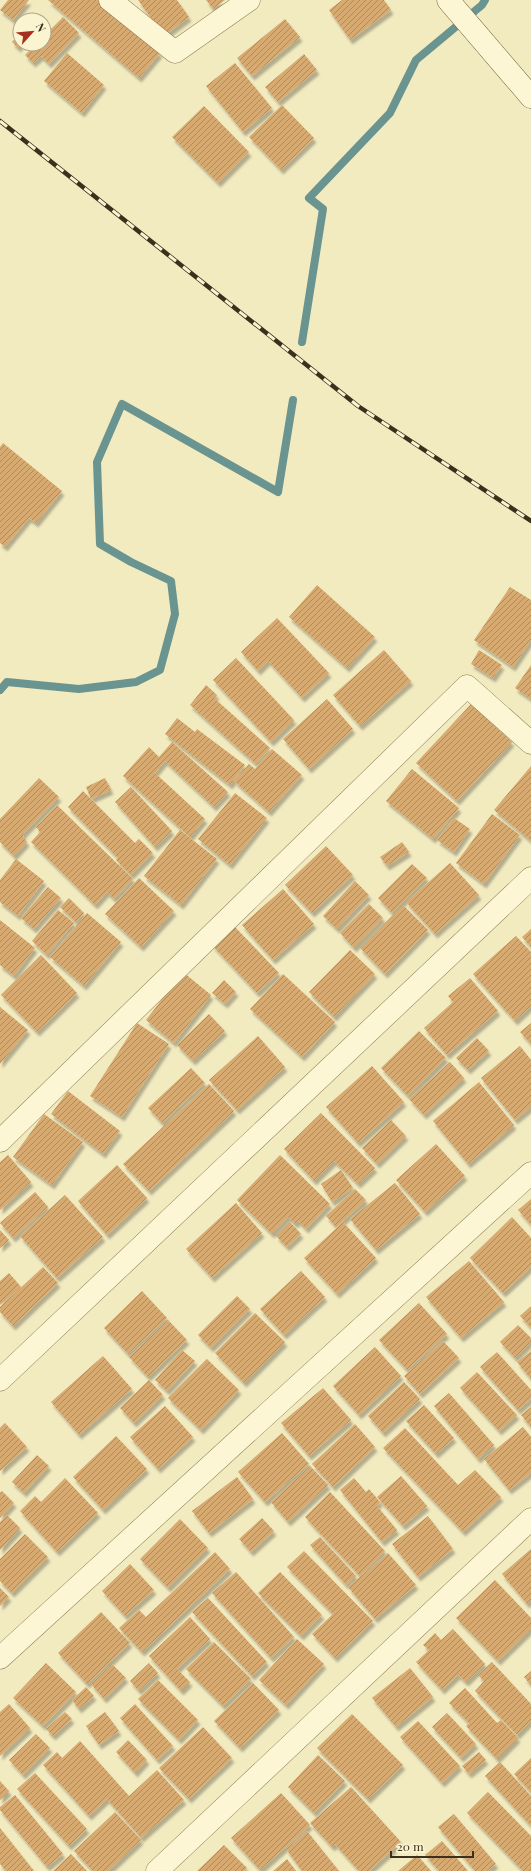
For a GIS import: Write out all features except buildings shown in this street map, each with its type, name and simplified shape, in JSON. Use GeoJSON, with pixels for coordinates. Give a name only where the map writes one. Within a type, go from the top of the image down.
{"type":"FeatureCollection","features":[{"type":"Feature","properties":{"kind":"street"},"geometry":{"type":"LineString","coordinates":[[110,0],[174,52],[249,0]]}},
{"type":"Feature","properties":{"kind":"street"},"geometry":{"type":"LineString","coordinates":[[449,1],[531,97]]}},
{"type":"Feature","properties":{"kind":"street"},"geometry":{"type":"LineString","coordinates":[[0,1142],[467,686],[531,743]]}},
{"type":"Feature","properties":{"kind":"street"},"geometry":{"type":"LineString","coordinates":[[0,1380],[531,878]]}},
{"type":"Feature","properties":{"kind":"street"},"geometry":{"type":"LineString","coordinates":[[0,1658],[531,1173]]}},
{"type":"Feature","properties":{"kind":"street"},"geometry":{"type":"LineString","coordinates":[[157,1871],[531,1518]]}},
{"type":"Feature","properties":{"kind":"waterway"},"geometry":{"type":"LineString","coordinates":[[302,342],[323,209],[309,198],[390,113],[416,60],[482,5],[485,0]]}},
{"type":"Feature","properties":{"kind":"waterway"},"geometry":{"type":"LineString","coordinates":[[0,690],[7,682],[79,689],[136,682],[160,670],[175,614],[171,581],[131,562],[100,544],[97,462],[122,404],[278,492],[293,400]]}},
{"type":"Feature","properties":{"kind":"railway"},"geometry":{"type":"LineString","coordinates":[[0,121],[358,406],[531,521]]}}]}
